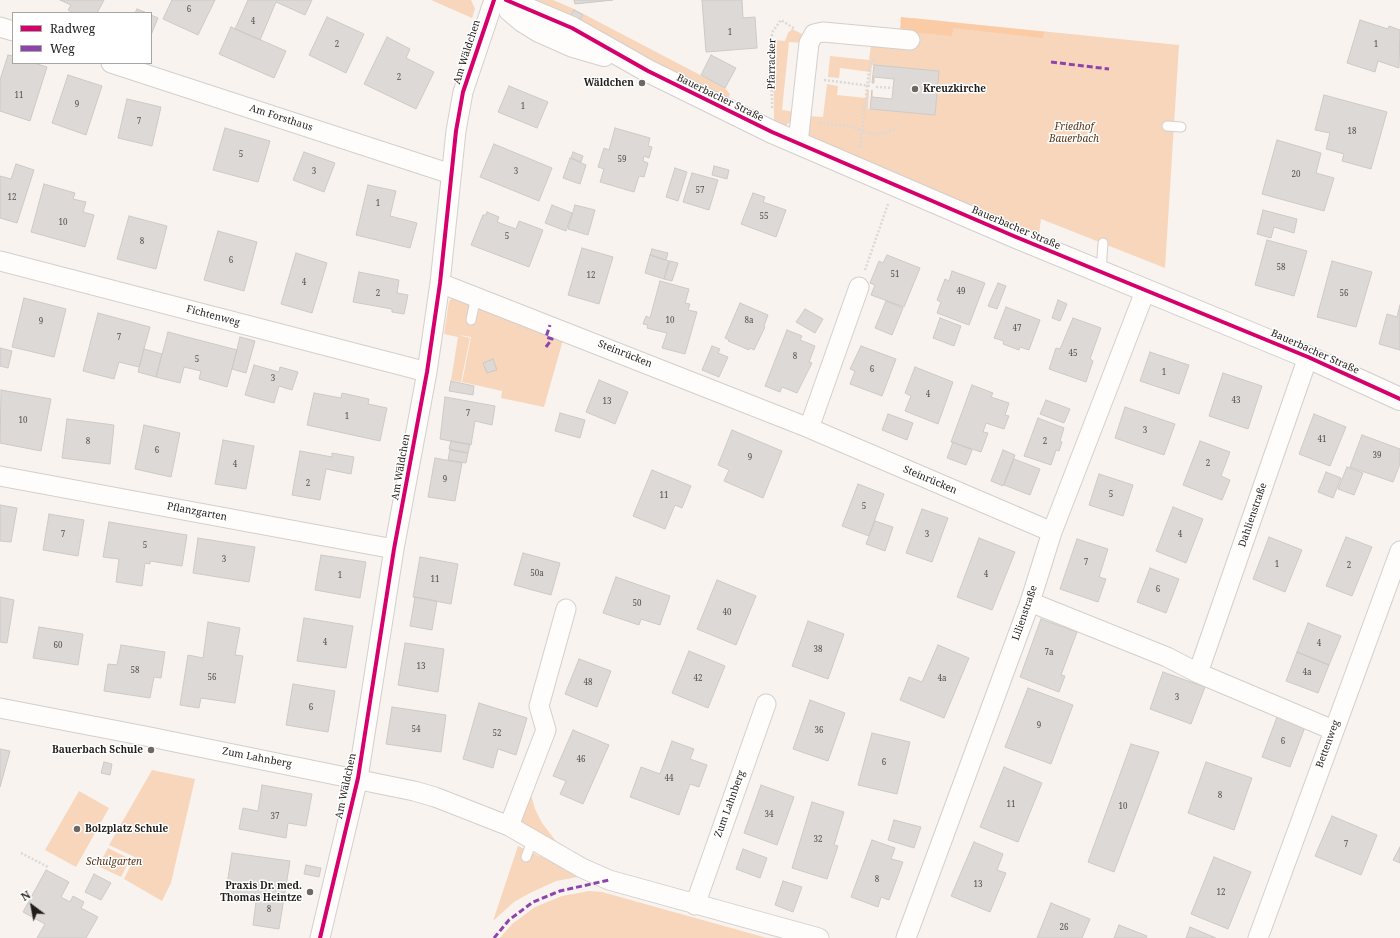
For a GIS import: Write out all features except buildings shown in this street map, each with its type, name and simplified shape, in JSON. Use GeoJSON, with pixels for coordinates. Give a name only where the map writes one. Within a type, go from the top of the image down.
{"type":"FeatureCollection","features":[{"type":"Feature","properties":{"kind":"street","name":"Am Wäldchen"},"geometry":{"type":"LineString","coordinates":[[320,938],[358,778],[394,549],[426,372],[440,283],[456,131],[463,92],[494,0]]}},
{"type":"Feature","properties":{"kind":"street"},"geometry":{"type":"LineString","coordinates":[[502,0],[518,17],[539,31],[572,46],[631,62]]}},
{"type":"Feature","properties":{"kind":"street"},"geometry":{"type":"LineString","coordinates":[[506,0],[572,28],[631,62]]}},
{"type":"Feature","properties":{"kind":"street"},"geometry":{"type":"LineString","coordinates":[[0,27],[12,31]]}},
{"type":"Feature","properties":{"kind":"street"},"geometry":{"type":"LineString","coordinates":[[798,143],[809,40],[816,32],[910,40]]}},
{"type":"Feature","properties":{"kind":"street","name":"Bauerbacher Straße"},"geometry":{"type":"LineString","coordinates":[[631,62],[798,143],[858,170],[1308,357],[1400,399]]}},
{"type":"Feature","properties":{"kind":"street","name":"Am Forsthaus"},"geometry":{"type":"LineString","coordinates":[[114,64],[451,174]]}},
{"type":"Feature","properties":{"kind":"street","name":"Fichtenweg"},"geometry":{"type":"LineString","coordinates":[[0,261],[426,372]]}},
{"type":"Feature","properties":{"kind":"street","name":"Steinrücken"},"geometry":{"type":"LineString","coordinates":[[440,283],[809,428],[1052,532]]}},
{"type":"Feature","properties":{"kind":"street"},"geometry":{"type":"LineString","coordinates":[[809,428],[859,287]]}},
{"type":"Feature","properties":{"kind":"street","name":"Lilienstraße"},"geometry":{"type":"LineString","coordinates":[[906,938],[1030,602],[1052,532],[1146,289]]}},
{"type":"Feature","properties":{"kind":"street","name":"Dahlienstraße"},"geometry":{"type":"LineString","coordinates":[[1198,673],[1308,357]]}},
{"type":"Feature","properties":{"kind":"street","name":"Pflanzgarten"},"geometry":{"type":"LineString","coordinates":[[0,476],[394,549]]}},
{"type":"Feature","properties":{"kind":"street","name":"Bettenweg"},"geometry":{"type":"LineString","coordinates":[[1258,938],[1333,730],[1400,551]]}},
{"type":"Feature","properties":{"kind":"street"},"geometry":{"type":"LineString","coordinates":[[1030,602],[1167,657],[1198,673],[1333,730]]}},
{"type":"Feature","properties":{"kind":"street"},"geometry":{"type":"LineString","coordinates":[[509,826],[546,730],[539,706],[566,609]]}},
{"type":"Feature","properties":{"kind":"street","name":"Zum Lahnberg"},"geometry":{"type":"LineString","coordinates":[[695,905],[766,704]]}},
{"type":"Feature","properties":{"kind":"street","name":"Zum Lahnberg"},"geometry":{"type":"LineString","coordinates":[[0,708],[396,786],[435,797],[509,826],[582,868],[609,880],[695,905],[819,938]]}},
{"type":"Feature","properties":{"kind":"lane"},"geometry":{"type":"LineString","coordinates":[[1167,126],[1181,127]]}},
{"type":"Feature","properties":{"kind":"lane"},"geometry":{"type":"LineString","coordinates":[[1101,272],[1103,243]]}},
{"type":"Feature","properties":{"kind":"lane"},"geometry":{"type":"LineString","coordinates":[[471,320],[476,296]]}},
{"type":"Feature","properties":{"kind":"lane"},"geometry":{"type":"LineString","coordinates":[[526,857],[534,839]]}},
{"type":"Feature","properties":{"kind":"path"},"geometry":{"type":"LineString","coordinates":[[858,170],[870,64],[874,59],[884,55],[886,38]]}},
{"type":"Feature","properties":{"kind":"path"},"geometry":{"type":"LineString","coordinates":[[806,78],[871,86]]}},
{"type":"Feature","properties":{"kind":"path"},"geometry":{"type":"LineString","coordinates":[[876,87],[893,88]]}},
{"type":"Feature","properties":{"kind":"path"},"geometry":{"type":"LineString","coordinates":[[800,121],[849,126],[872,134],[885,133],[900,127]]}},
{"type":"Feature","properties":{"kind":"path"},"geometry":{"type":"LineString","coordinates":[[859,287],[895,185]]}},
{"type":"Feature","properties":{"kind":"path"},"geometry":{"type":"LineString","coordinates":[[21,853],[48,867]]}},
{"type":"Feature","properties":{"kind":"green space"},"geometry":{"type":"Polygon","coordinates":[[[431,0],[471,0],[475,9],[472,18],[431,0]]]}},
{"type":"Feature","properties":{"kind":"green space"},"geometry":{"type":"Polygon","coordinates":[[[534,0],[553,0],[574,9],[725,88],[730,94],[729,97],[727,100],[534,0]]]}},
{"type":"Feature","properties":{"kind":"green space","name":"Friedhof Bauerbach"},"geometry":{"type":"Polygon","coordinates":[[[912,18],[1179,45],[1165,268],[1041,219],[1039,234],[814,140],[808,136],[808,116],[823,117],[827,84],[838,86],[837,95],[866,98],[867,89],[869,90],[868,109],[935,115],[939,71],[872,65],[870,83],[870,72],[840,68],[839,78],[828,77],[830,56],[869,60],[871,45],[908,48],[912,18]]]}},
{"type":"Feature","properties":{"kind":"green space"},"geometry":{"type":"Polygon","coordinates":[[[792,29],[804,35],[803,43],[789,42],[782,110],[795,112],[793,120],[786,125],[782,125],[774,122],[773,40],[785,41],[788,33],[792,29]]]}},
{"type":"Feature","properties":{"kind":"green space"},"geometry":{"type":"Polygon","coordinates":[[[453,297],[563,340],[544,407],[501,398],[502,391],[462,382],[471,337],[458,335],[470,338],[461,382],[451,380],[458,337],[444,334],[449,301],[453,297]]]}},
{"type":"Feature","properties":{"kind":"green space"},"geometry":{"type":"Polygon","coordinates":[[[152,770],[195,779],[171,883],[162,901],[124,879],[135,857],[109,845],[152,770]]]}},
{"type":"Feature","properties":{"kind":"green space","name":"Bolzplatz Schule"},"geometry":{"type":"Polygon","coordinates":[[[79,791],[109,808],[76,867],[45,850],[79,791]]]}},
{"type":"Feature","properties":{"kind":"green space"},"geometry":{"type":"Polygon","coordinates":[[[530,791],[535,809],[542,823],[559,845],[518,822],[530,791]]]}},
{"type":"Feature","properties":{"kind":"green space"},"geometry":{"type":"Polygon","coordinates":[[[518,846],[583,876],[556,881],[528,894],[514,902],[493,921],[518,846]]]}},
{"type":"Feature","properties":{"kind":"green space","name":"Schulgarten"},"geometry":{"type":"Polygon","coordinates":[[[108,848],[130,859],[121,877],[98,866],[108,848]]]}},
{"type":"Feature","properties":{"kind":"green space"},"geometry":{"type":"Polygon","coordinates":[[[589,891],[602,892],[767,938],[500,938],[512,924],[535,907],[562,896],[589,891]]]}},
{"type":"Feature","properties":{"kind":"shaded area"},"geometry":{"type":"Polygon","coordinates":[[[901,17],[1044,32],[1043,38],[953,28],[952,36],[900,31],[901,17]]]}},
{"type":"Feature","properties":{"kind":"marked path"},"geometry":{"type":"LineString","coordinates":[[1051,62],[1109,69]]}},
{"type":"Feature","properties":{"kind":"marked path"},"geometry":{"type":"LineString","coordinates":[[546,347],[552,339],[546,337],[550,325]]}},
{"type":"Feature","properties":{"kind":"marked path"},"geometry":{"type":"LineString","coordinates":[[494,938],[509,920],[533,902],[560,891],[609,880]]}},
{"type":"Feature","properties":{"kind":"cycle path"},"geometry":{"type":"LineString","coordinates":[[320,938],[358,778],[394,549],[427,372],[440,283],[456,131],[463,92],[494,0]]}},
{"type":"Feature","properties":{"kind":"cycle path"},"geometry":{"type":"LineString","coordinates":[[506,0],[572,28],[648,71],[772,132],[1016,237],[1308,357],[1400,399]]}},
{"type":"Feature","properties":{"kind":"place","name":"Wäldchen"},"geometry":{"type":"Point","coordinates":[642,83]}},
{"type":"Feature","properties":{"kind":"place","name":"Kreuzkirche"},"geometry":{"type":"Point","coordinates":[915,89]}},
{"type":"Feature","properties":{"kind":"place","name":"Bauerbach Schule"},"geometry":{"type":"Point","coordinates":[151,750]}},
{"type":"Feature","properties":{"kind":"place","name":"Bolzplatz Schule"},"geometry":{"type":"Point","coordinates":[77,829]}},
{"type":"Feature","properties":{"kind":"place","name":"Praxis Dr. med. Thomas Heintze"},"geometry":{"type":"Point","coordinates":[310,892]}}]}
